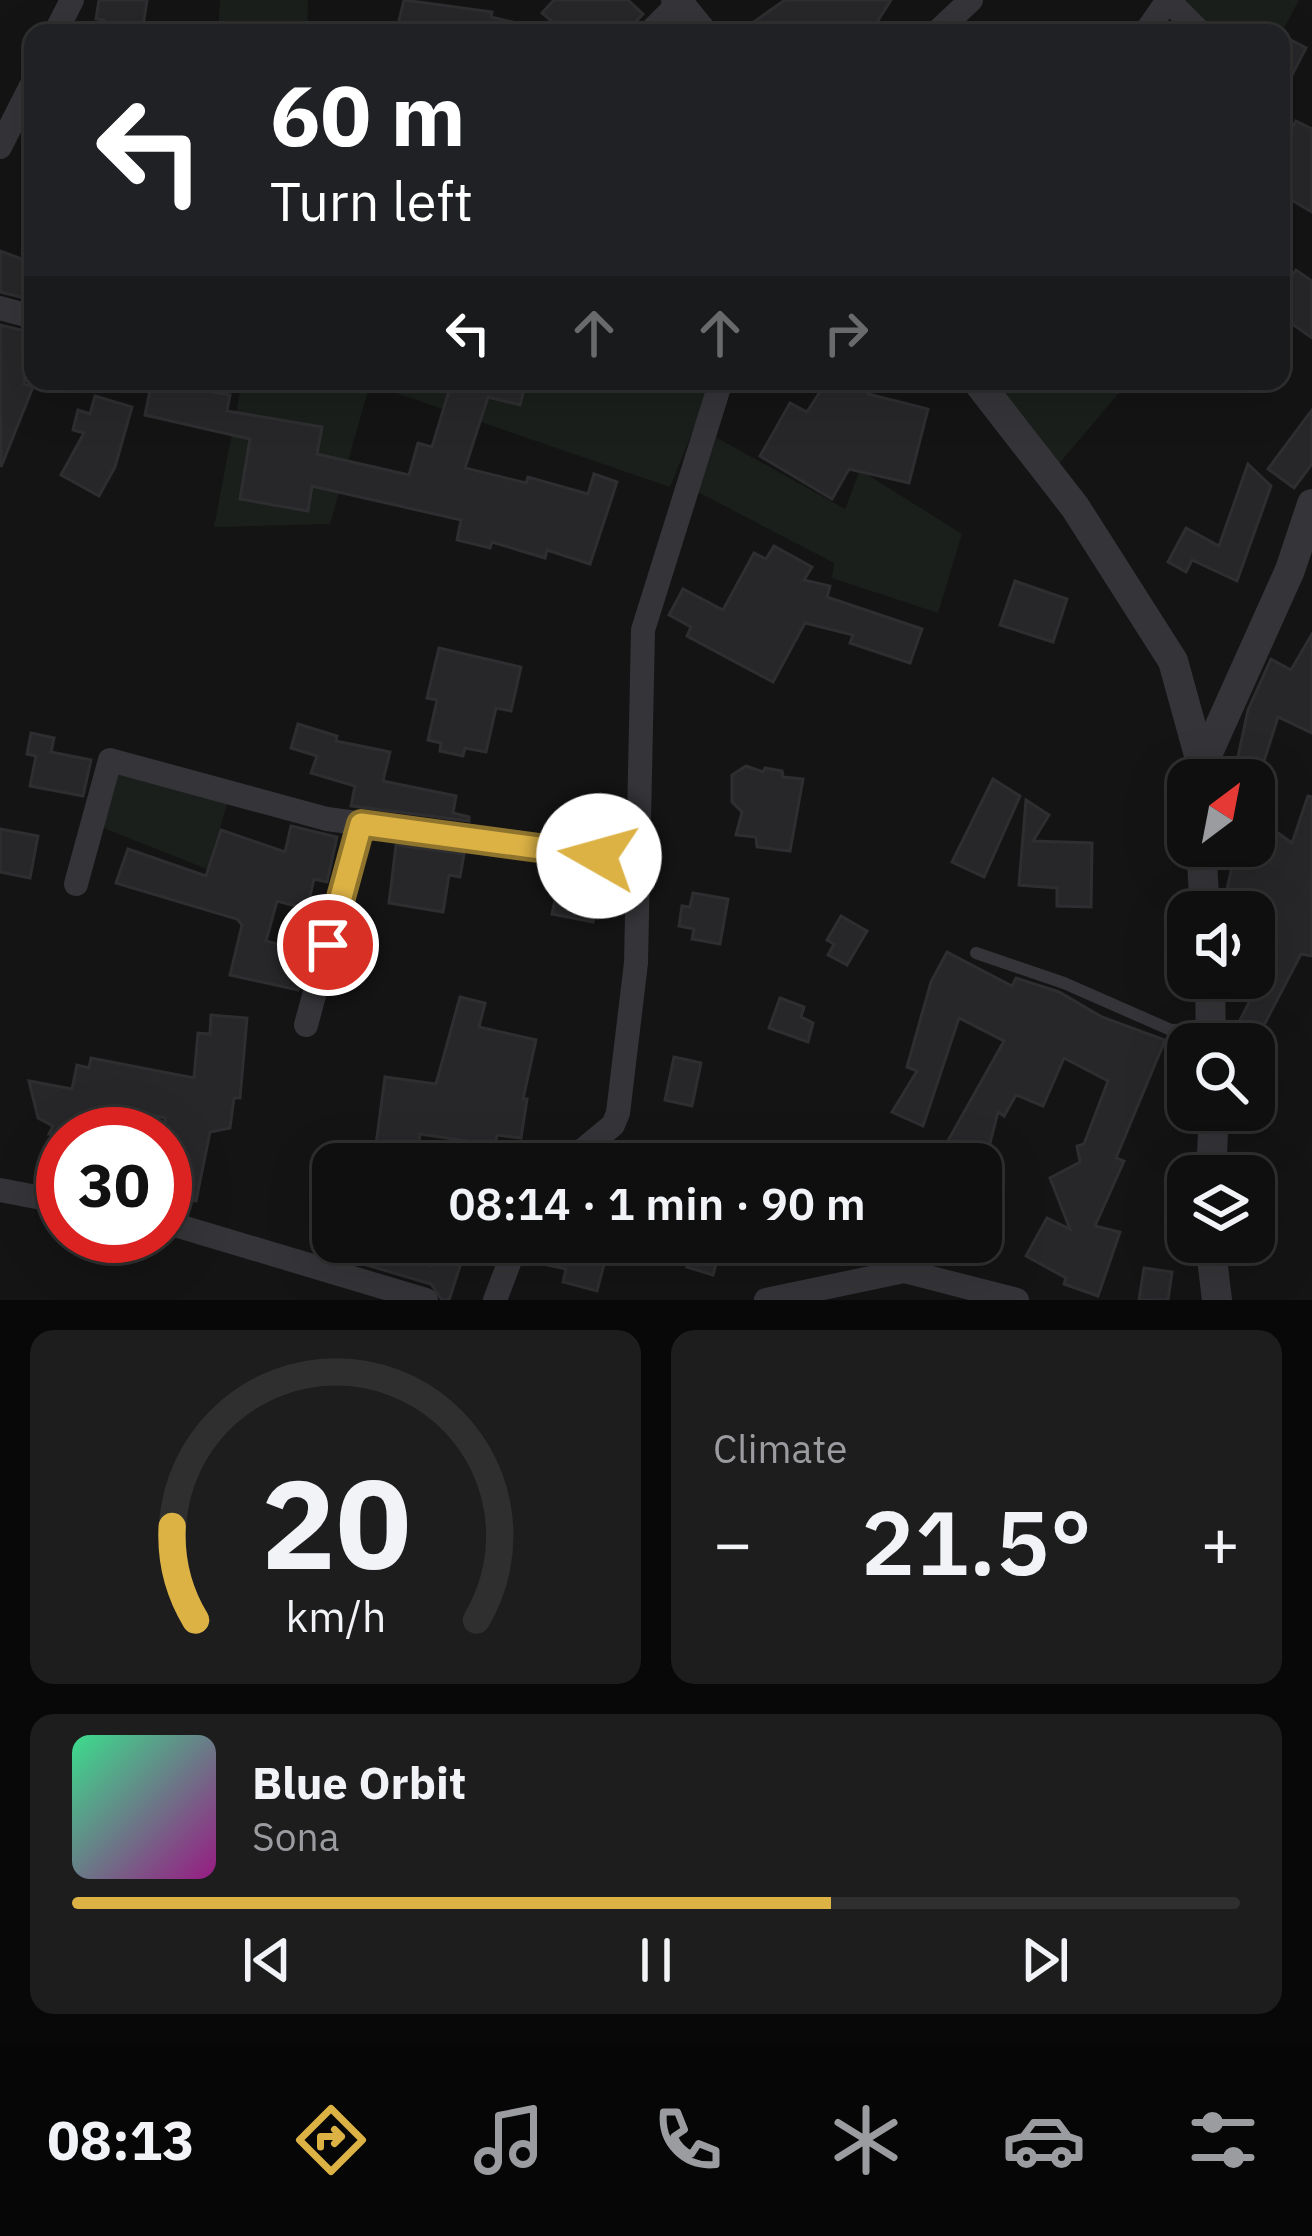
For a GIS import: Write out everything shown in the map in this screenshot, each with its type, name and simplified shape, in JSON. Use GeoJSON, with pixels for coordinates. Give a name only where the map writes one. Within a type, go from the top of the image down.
{"type":"FeatureCollection","features":[{"type":"Feature","properties":{"kind":"street"},"geometry":{"type":"LineString","coordinates":[[946,24],[971,0]]}},
{"type":"Feature","properties":{"kind":"street"},"geometry":{"type":"LineString","coordinates":[[1169,1],[1192,24]]}},
{"type":"Feature","properties":{"kind":"street"},"geometry":{"type":"LineString","coordinates":[[657,24],[678,2]]}},
{"type":"Feature","properties":{"kind":"street"},"geometry":{"type":"LineString","coordinates":[[0,147],[24,100]]}},
{"type":"Feature","properties":{"kind":"street"},"geometry":{"type":"LineString","coordinates":[[587,1143],[613,1124],[618,1113],[636,963],[643,629],[718,390]]}},
{"type":"Feature","properties":{"kind":"street"},"geometry":{"type":"LineString","coordinates":[[984,390],[1075,507],[1174,661],[1198,759]]}},
{"type":"Feature","properties":{"kind":"street"},"geometry":{"type":"LineString","coordinates":[[1209,759],[1301,573],[1312,503]]}},
{"type":"Feature","properties":{"kind":"street"},"geometry":{"type":"LineString","coordinates":[[76,884],[110,760],[361,824],[635,860]]}},
{"type":"Feature","properties":{"kind":"street"},"geometry":{"type":"LineString","coordinates":[[306,1025],[361,824]]}},
{"type":"Feature","properties":{"kind":"street"},"geometry":{"type":"LineString","coordinates":[[0,1190],[36,1197]]}},
{"type":"Feature","properties":{"kind":"street"},"geometry":{"type":"LineString","coordinates":[[192,1230],[426,1300]]}},
{"type":"Feature","properties":{"kind":"street"},"geometry":{"type":"LineString","coordinates":[[495,1300],[509,1263]]}},
{"type":"Feature","properties":{"kind":"street"},"geometry":{"type":"LineString","coordinates":[[1212,1263],[1216,1300]]}},
{"type":"Feature","properties":{"kind":"street"},"geometry":{"type":"LineString","coordinates":[[766,1300],[904,1271],[1017,1300]]}},
{"type":"Feature","properties":{"kind":"lane"},"geometry":{"type":"LineString","coordinates":[[976,953],[1064,983],[1167,1028]]}},
{"type":"Feature","properties":{"kind":"shaded area"},"geometry":{"type":"Polygon","coordinates":[[[220,0],[308,0],[307,24],[219,24],[220,0]]]}},
{"type":"Feature","properties":{"kind":"shaded area"},"geometry":{"type":"Polygon","coordinates":[[[1177,0],[1299,0],[1286,24],[1200,24],[1177,0]]]}},
{"type":"Feature","properties":{"kind":"shaded area"},"geometry":{"type":"Polygon","coordinates":[[[240,390],[368,390],[330,524],[214,527],[240,390]]]}},
{"type":"Feature","properties":{"kind":"shaded area"},"geometry":{"type":"Polygon","coordinates":[[[387,390],[709,390],[670,487],[387,390]]]}},
{"type":"Feature","properties":{"kind":"shaded area"},"geometry":{"type":"Polygon","coordinates":[[[997,390],[1121,390],[1058,465],[997,390]]]}},
{"type":"Feature","properties":{"kind":"shaded area"},"geometry":{"type":"Polygon","coordinates":[[[712,435],[845,509],[860,470],[962,534],[938,613],[832,578],[834,563],[694,490],[712,435]]]}},
{"type":"Feature","properties":{"kind":"shaded area"},"geometry":{"type":"Polygon","coordinates":[[[114,769],[228,802],[207,869],[101,827],[114,769]]]}},
{"type":"Feature","properties":{"kind":"building"},"geometry":{"type":"Polygon","coordinates":[[[99,0],[147,0],[143,24],[103,24],[104,20],[96,19],[99,0]]]}},
{"type":"Feature","properties":{"kind":"building"},"geometry":{"type":"Polygon","coordinates":[[[404,0],[492,12],[491,17],[521,24],[398,24],[404,0]]]}},
{"type":"Feature","properties":{"kind":"building"},"geometry":{"type":"Polygon","coordinates":[[[554,0],[628,0],[643,14],[634,24],[555,24],[542,13],[554,0]]]}},
{"type":"Feature","properties":{"kind":"building"},"geometry":{"type":"Polygon","coordinates":[[[785,0],[891,0],[876,24],[751,24],[785,0]]]}},
{"type":"Feature","properties":{"kind":"building"},"geometry":{"type":"Polygon","coordinates":[[[1290,40],[1306,48],[1290,79],[1290,40]]]}},
{"type":"Feature","properties":{"kind":"building"},"geometry":{"type":"Polygon","coordinates":[[[1296,121],[1312,129],[1312,212],[1290,199],[1290,132],[1296,121]]]}},
{"type":"Feature","properties":{"kind":"building"},"geometry":{"type":"Polygon","coordinates":[[[0,251],[24,260],[24,298],[0,292],[0,251]]]}},
{"type":"Feature","properties":{"kind":"building"},"geometry":{"type":"Polygon","coordinates":[[[1296,270],[1312,281],[1312,338],[1290,322],[1290,278],[1296,270]]]}},
{"type":"Feature","properties":{"kind":"building"},"geometry":{"type":"Polygon","coordinates":[[[0,325],[24,331],[24,390],[32,390],[1,467],[0,325]]]}},
{"type":"Feature","properties":{"kind":"building"},"geometry":{"type":"Polygon","coordinates":[[[150,390],[230,395],[227,411],[322,427],[317,454],[409,475],[418,443],[432,447],[449,390],[524,390],[520,405],[488,397],[465,468],[526,483],[528,477],[588,494],[594,474],[617,482],[590,564],[547,550],[545,558],[492,542],[490,548],[457,540],[461,520],[312,486],[308,511],[240,499],[250,439],[145,415],[150,390]]]}},
{"type":"Feature","properties":{"kind":"building"},"geometry":{"type":"Polygon","coordinates":[[[821,390],[870,390],[868,394],[928,409],[909,483],[849,469],[832,499],[760,456],[790,403],[807,412],[821,390]]]}},
{"type":"Feature","properties":{"kind":"building"},"geometry":{"type":"Polygon","coordinates":[[[95,396],[132,407],[115,467],[99,496],[61,475],[84,433],[73,430],[78,410],[90,414],[95,396]]]}},
{"type":"Feature","properties":{"kind":"building"},"geometry":{"type":"Polygon","coordinates":[[[1312,410],[1312,464],[1294,488],[1268,469],[1312,410]]]}},
{"type":"Feature","properties":{"kind":"building"},"geometry":{"type":"Polygon","coordinates":[[[1248,464],[1271,486],[1237,581],[1192,560],[1186,572],[1168,562],[1186,528],[1219,546],[1248,464]]]}},
{"type":"Feature","properties":{"kind":"building"},"geometry":{"type":"Polygon","coordinates":[[[774,546],[812,567],[804,580],[830,586],[827,597],[922,629],[910,663],[850,643],[853,635],[805,623],[773,682],[687,636],[691,627],[669,615],[683,589],[723,610],[754,553],[766,559],[774,546]]]}},
{"type":"Feature","properties":{"kind":"building"},"geometry":{"type":"Polygon","coordinates":[[[1015,581],[1067,599],[1053,642],[1000,625],[1015,581]]]}},
{"type":"Feature","properties":{"kind":"building"},"geometry":{"type":"Polygon","coordinates":[[[1312,634],[1312,733],[1278,717],[1265,759],[1238,759],[1248,710],[1271,659],[1291,670],[1312,634]]]}},
{"type":"Feature","properties":{"kind":"building"},"geometry":{"type":"Polygon","coordinates":[[[439,648],[521,667],[511,711],[496,708],[486,752],[465,748],[463,756],[440,751],[441,743],[428,740],[437,700],[427,698],[439,648]]]}},
{"type":"Feature","properties":{"kind":"building"},"geometry":{"type":"Polygon","coordinates":[[[298,724],[337,736],[336,741],[390,752],[383,781],[456,796],[453,813],[469,821],[351,806],[355,786],[311,773],[317,756],[291,748],[298,724]]]}},
{"type":"Feature","properties":{"kind":"building"},"geometry":{"type":"Polygon","coordinates":[[[31,733],[54,738],[51,752],[91,760],[83,796],[30,786],[36,756],[27,754],[31,733]]]}},
{"type":"Feature","properties":{"kind":"building"},"geometry":{"type":"Polygon","coordinates":[[[746,766],[803,779],[790,851],[757,847],[756,837],[736,835],[742,812],[732,802],[732,775],[746,766]]]}},
{"type":"Feature","properties":{"kind":"building"},"geometry":{"type":"Polygon","coordinates":[[[993,779],[1020,796],[984,877],[952,862],[993,779]]]}},
{"type":"Feature","properties":{"kind":"building"},"geometry":{"type":"Polygon","coordinates":[[[1308,796],[1312,797],[1312,956],[1301,954],[1265,1023],[1239,1023],[1251,999],[1275,999],[1275,891],[1227,889],[1232,867],[1275,867],[1275,831],[1292,843],[1308,796]]]}},
{"type":"Feature","properties":{"kind":"building"},"geometry":{"type":"Polygon","coordinates":[[[1026,800],[1049,815],[1033,841],[1092,843],[1091,907],[1057,906],[1057,888],[1019,885],[1026,800]]]}},
{"type":"Feature","properties":{"kind":"building"},"geometry":{"type":"Polygon","coordinates":[[[291,826],[337,837],[327,882],[314,879],[307,909],[277,901],[266,941],[309,952],[298,990],[230,975],[242,925],[237,919],[116,883],[128,849],[206,876],[221,830],[285,852],[291,826]]]}},
{"type":"Feature","properties":{"kind":"building"},"geometry":{"type":"Polygon","coordinates":[[[0,829],[38,836],[30,878],[0,872],[0,829]]]}},
{"type":"Feature","properties":{"kind":"building"},"geometry":{"type":"Polygon","coordinates":[[[396,845],[464,854],[460,877],[449,875],[443,912],[389,903],[396,845]]]}},
{"type":"Feature","properties":{"kind":"building"},"geometry":{"type":"Polygon","coordinates":[[[562,867],[586,870],[584,881],[601,884],[593,922],[552,914],[562,867]]]}},
{"type":"Feature","properties":{"kind":"building"},"geometry":{"type":"Polygon","coordinates":[[[693,893],[728,899],[720,944],[692,939],[694,929],[679,926],[682,906],[690,907],[693,893]]]}},
{"type":"Feature","properties":{"kind":"building"},"geometry":{"type":"Polygon","coordinates":[[[841,916],[867,931],[847,965],[828,955],[834,944],[827,940],[841,916]]]}},
{"type":"Feature","properties":{"kind":"building"},"geometry":{"type":"Polygon","coordinates":[[[947,952],[1012,986],[1016,978],[1059,992],[1102,1017],[1165,1040],[1116,1158],[1124,1161],[1095,1226],[1120,1232],[1098,1296],[1064,1284],[1066,1278],[1026,1256],[1047,1218],[1070,1229],[1050,1178],[1080,1162],[1077,1146],[1084,1144],[1108,1081],[1064,1058],[1043,1106],[1016,1095],[1004,1116],[998,1112],[990,1143],[947,1143],[1004,1041],[959,1018],[923,1126],[892,1112],[917,1071],[907,1067],[931,982],[947,952]]]}},
{"type":"Feature","properties":{"kind":"building"},"geometry":{"type":"Polygon","coordinates":[[[460,997],[485,1003],[479,1027],[536,1040],[523,1099],[527,1099],[521,1138],[497,1135],[496,1143],[474,1143],[420,1134],[419,1143],[376,1143],[385,1077],[436,1084],[460,997]]]}},
{"type":"Feature","properties":{"kind":"building"},"geometry":{"type":"Polygon","coordinates":[[[780,998],[804,1007],[801,1017],[813,1023],[808,1042],[769,1028],[780,998]]]}},
{"type":"Feature","properties":{"kind":"building"},"geometry":{"type":"Polygon","coordinates":[[[211,1015],[247,1018],[240,1098],[234,1098],[230,1128],[210,1132],[196,1201],[192,1200],[192,1107],[36,1110],[29,1081],[72,1089],[77,1065],[89,1068],[91,1058],[194,1078],[198,1033],[210,1034],[211,1015]]]}},
{"type":"Feature","properties":{"kind":"building"},"geometry":{"type":"Polygon","coordinates":[[[674,1057],[701,1063],[692,1106],[665,1100],[674,1057]]]}},
{"type":"Feature","properties":{"kind":"building"},"geometry":{"type":"Polygon","coordinates":[[[360,1263],[461,1263],[449,1300],[442,1300],[431,1284],[360,1263]]]}},
{"type":"Feature","properties":{"kind":"building"},"geometry":{"type":"Polygon","coordinates":[[[604,1263],[597,1291],[563,1282],[566,1269],[548,1265],[604,1263]]]}},
{"type":"Feature","properties":{"kind":"building"},"geometry":{"type":"Polygon","coordinates":[[[688,1263],[716,1263],[713,1275],[687,1267],[688,1263]]]}},
{"type":"Feature","properties":{"kind":"building"},"geometry":{"type":"Polygon","coordinates":[[[1144,1268],[1172,1272],[1168,1300],[1139,1300],[1144,1268]]]}},
{"type":"Feature","properties":{"kind":"route"},"geometry":{"type":"LineString","coordinates":[[328,945],[361,824],[599,856]]}}]}
